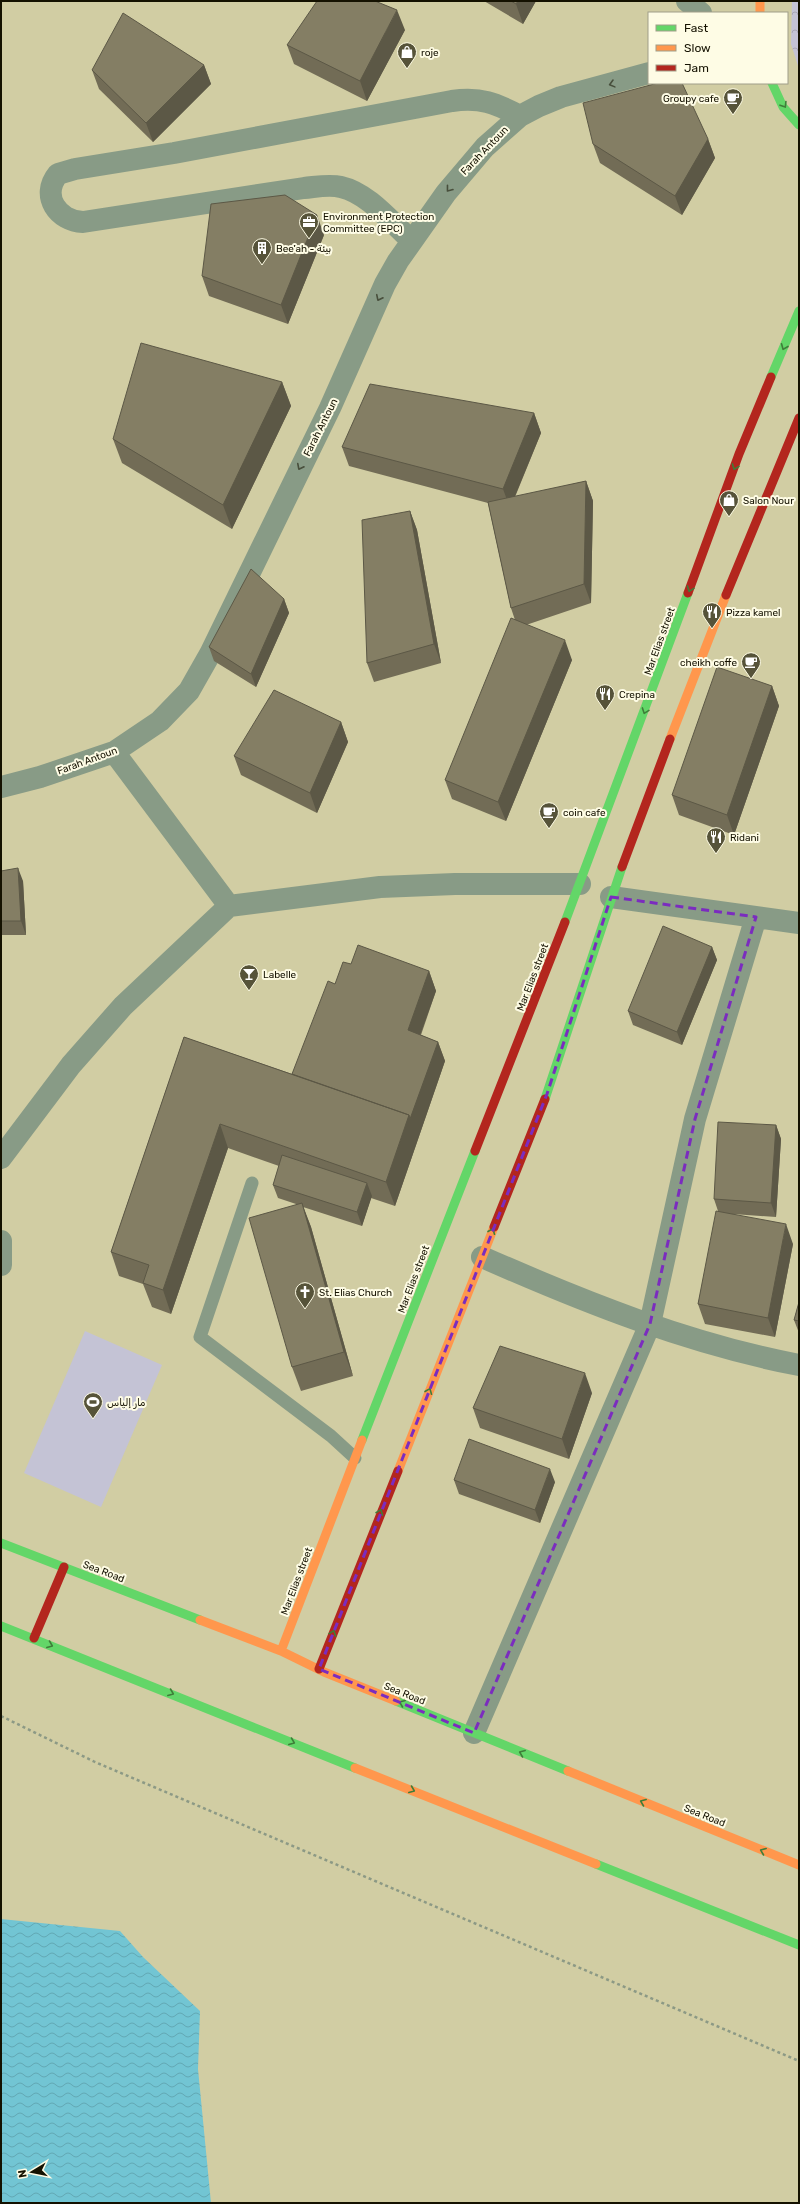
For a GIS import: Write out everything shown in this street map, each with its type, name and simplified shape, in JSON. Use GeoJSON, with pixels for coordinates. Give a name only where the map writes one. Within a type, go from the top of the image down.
{"type":"FeatureCollection","features":[{"type":"Feature","properties":{"kind":"main road"},"geometry":{"type":"LineString","coordinates":[[760,1],[760,12]]}},
{"type":"Feature","properties":{"kind":"main road"},"geometry":{"type":"LineString","coordinates":[[772,84],[784,107],[799,125]]}},
{"type":"Feature","properties":{"kind":"main road","name":"Mar Elias street"},"geometry":{"type":"LineString","coordinates":[[281,1651],[580,884],[739,454],[799,311]]}},
{"type":"Feature","properties":{"kind":"main road"},"geometry":{"type":"LineString","coordinates":[[319,1669],[547,1094],[611,897],[712,628],[799,418]]}},
{"type":"Feature","properties":{"kind":"main road","name":"Sea Road"},"geometry":{"type":"LineString","coordinates":[[1,1543],[281,1651],[319,1669],[799,1866]]}},
{"type":"Feature","properties":{"kind":"main road"},"geometry":{"type":"LineString","coordinates":[[34,1638],[64,1567]]}},
{"type":"Feature","properties":{"kind":"main road"},"geometry":{"type":"LineString","coordinates":[[1,1626],[799,1945]]}},
{"type":"Feature","properties":{"kind":"street"},"geometry":{"type":"LineString","coordinates":[[687,1],[699,12]]}},
{"type":"Feature","properties":{"kind":"street","name":"Farah Antoun"},"geometry":{"type":"LineString","coordinates":[[1,787],[40,777],[114,752],[160,721],[189,691],[213,647],[330,408],[385,284],[412,241],[464,170],[502,130],[520,116],[561,97],[648,73]]}},
{"type":"Feature","properties":{"kind":"street"},"geometry":{"type":"LineString","coordinates":[[412,241],[364,198],[340,187],[323,186],[304,188],[83,222],[72,222],[58,212],[53,204],[51,186],[58,174],[75,169],[174,153],[452,101],[468,99],[491,102],[520,116]]}},
{"type":"Feature","properties":{"kind":"street"},"geometry":{"type":"LineString","coordinates":[[114,752],[229,906]]}},
{"type":"Feature","properties":{"kind":"street"},"geometry":{"type":"LineString","coordinates":[[1,1158],[71,1064],[123,1006],[229,906],[380,887],[455,884],[580,884]]}},
{"type":"Feature","properties":{"kind":"street"},"geometry":{"type":"LineString","coordinates":[[611,897],[799,923]]}},
{"type":"Feature","properties":{"kind":"street"},"geometry":{"type":"LineString","coordinates":[[474,1733],[650,1324],[695,1119],[756,917]]}},
{"type":"Feature","properties":{"kind":"street"},"geometry":{"type":"LineString","coordinates":[[1,1241],[1,1265]]}},
{"type":"Feature","properties":{"kind":"street"},"geometry":{"type":"LineString","coordinates":[[482,1257],[573,1297],[650,1324],[758,1357],[799,1365]]}},
{"type":"Feature","properties":{"kind":"lane"},"geometry":{"type":"LineString","coordinates":[[252,1183],[200,1337],[330,1436],[355,1458]]}},
{"type":"Feature","properties":{"kind":"path"},"geometry":{"type":"LineString","coordinates":[[1,1716],[95,1762],[799,2061]]}},
{"type":"Feature","properties":{"kind":"highlighted area"},"geometry":{"type":"Polygon","coordinates":[[[611,897],[756,917],[695,1119],[650,1324],[474,1733],[319,1669],[547,1094],[611,897]]]}},
{"type":"Feature","properties":{"kind":"green space"},"geometry":{"type":"Polygon","coordinates":[[[792,1],[799,1],[799,69],[791,44],[792,1]]]}},
{"type":"Feature","properties":{"kind":"green space","name":"مار إلياس"},"geometry":{"type":"Polygon","coordinates":[[[85,1331],[162,1365],[101,1507],[24,1473],[85,1331]]]}},
{"type":"Feature","properties":{"kind":"water"},"geometry":{"type":"Polygon","coordinates":[[[1,1919],[120,1931],[143,1957],[200,2011],[198,2069],[211,2203],[1,2203],[1,1919]]]}},
{"type":"Feature","properties":{"kind":"building"},"geometry":{"type":"Polygon","coordinates":[[[317,1],[375,1],[397,10],[360,81],[287,45],[317,1]]]}},
{"type":"Feature","properties":{"kind":"building"},"geometry":{"type":"Polygon","coordinates":[[[511,1],[518,1],[516,4],[511,1]]]}},
{"type":"Feature","properties":{"kind":"building"},"geometry":{"type":"Polygon","coordinates":[[[123,13],[204,65],[146,123],[92,70],[123,13]]]}},
{"type":"Feature","properties":{"kind":"building"},"geometry":{"type":"Polygon","coordinates":[[[654,84],[682,84],[708,139],[675,196],[593,144],[583,103],[654,84]]]}},
{"type":"Feature","properties":{"kind":"building","name":"Bee'ah - بيئة"},"geometry":{"type":"Polygon","coordinates":[[[285,195],[317,215],[281,305],[202,276],[211,204],[285,195]]]}},
{"type":"Feature","properties":{"kind":"building"},"geometry":{"type":"Polygon","coordinates":[[[141,343],[282,382],[223,505],[113,439],[141,343]]]}},
{"type":"Feature","properties":{"kind":"building"},"geometry":{"type":"Polygon","coordinates":[[[370,384],[534,413],[503,489],[342,447],[370,384]]]}},
{"type":"Feature","properties":{"kind":"building"},"geometry":{"type":"Polygon","coordinates":[[[586,481],[584,584],[511,608],[488,502],[586,481]]]}},
{"type":"Feature","properties":{"kind":"building"},"geometry":{"type":"Polygon","coordinates":[[[410,511],[434,644],[367,663],[362,520],[410,511]]]}},
{"type":"Feature","properties":{"kind":"building"},"geometry":{"type":"Polygon","coordinates":[[[251,569],[284,599],[251,674],[209,647],[251,569]]]}},
{"type":"Feature","properties":{"kind":"building"},"geometry":{"type":"Polygon","coordinates":[[[511,618],[565,640],[498,802],[445,780],[511,618]]]}},
{"type":"Feature","properties":{"kind":"building"},"geometry":{"type":"Polygon","coordinates":[[[717,667],[772,686],[727,815],[672,795],[717,667]]]}},
{"type":"Feature","properties":{"kind":"building"},"geometry":{"type":"Polygon","coordinates":[[[274,690],[341,722],[310,793],[234,756],[274,690]]]}},
{"type":"Feature","properties":{"kind":"building"},"geometry":{"type":"Polygon","coordinates":[[[18,868],[21,921],[1,921],[1,871],[18,868]]]}},
{"type":"Feature","properties":{"kind":"building"},"geometry":{"type":"Polygon","coordinates":[[[663,926],[712,947],[677,1032],[628,1011],[663,926]]]}},
{"type":"Feature","properties":{"kind":"building"},"geometry":{"type":"Polygon","coordinates":[[[358,945],[429,971],[408,1030],[438,1042],[410,1119],[409,1115],[292,1074],[328,981],[335,984],[343,962],[351,964],[358,945]]]}},
{"type":"Feature","properties":{"kind":"building"},"geometry":{"type":"Polygon","coordinates":[[[184,1037],[409,1115],[386,1182],[220,1124],[163,1290],[143,1283],[149,1265],[111,1252],[184,1037]]]}},
{"type":"Feature","properties":{"kind":"building"},"geometry":{"type":"Polygon","coordinates":[[[718,1122],[776,1125],[771,1203],[714,1199],[718,1122]]]}},
{"type":"Feature","properties":{"kind":"building"},"geometry":{"type":"Polygon","coordinates":[[[282,1155],[367,1183],[357,1212],[273,1185],[282,1155]]]}},
{"type":"Feature","properties":{"kind":"building","name":"St. Elias Church"},"geometry":{"type":"Polygon","coordinates":[[[302,1203],[344,1352],[292,1367],[249,1218],[302,1203]]]}},
{"type":"Feature","properties":{"kind":"building"},"geometry":{"type":"Polygon","coordinates":[[[716,1211],[786,1224],[768,1318],[698,1304],[716,1211]]]}},
{"type":"Feature","properties":{"kind":"building"},"geometry":{"type":"Polygon","coordinates":[[[799,1302],[799,1321],[794,1320],[799,1302]]]}},
{"type":"Feature","properties":{"kind":"building"},"geometry":{"type":"Polygon","coordinates":[[[500,1346],[585,1373],[562,1439],[473,1408],[500,1346]]]}},
{"type":"Feature","properties":{"kind":"building"},"geometry":{"type":"Polygon","coordinates":[[[469,1439],[550,1469],[535,1510],[454,1480],[469,1439]]]}},
{"type":"Feature","properties":{"kind":"traffic: fast"},"geometry":{"type":"LineString","coordinates":[[772,84],[783,107],[799,125]]}},
{"type":"Feature","properties":{"kind":"traffic: fast"},"geometry":{"type":"LineString","coordinates":[[771,377],[799,311]]}},
{"type":"Feature","properties":{"kind":"traffic: fast"},"geometry":{"type":"LineString","coordinates":[[565,922],[688,593]]}},
{"type":"Feature","properties":{"kind":"traffic: fast"},"geometry":{"type":"LineString","coordinates":[[545,1099],[622,867]]}},
{"type":"Feature","properties":{"kind":"traffic: fast"},"geometry":{"type":"LineString","coordinates":[[362,1440],[475,1151]]}},
{"type":"Feature","properties":{"kind":"traffic: fast"},"geometry":{"type":"LineString","coordinates":[[1,1543],[200,1620]]}},
{"type":"Feature","properties":{"kind":"traffic: fast"},"geometry":{"type":"LineString","coordinates":[[1,1626],[355,1768]]}},
{"type":"Feature","properties":{"kind":"traffic: fast"},"geometry":{"type":"LineString","coordinates":[[396,1701],[568,1771]]}},
{"type":"Feature","properties":{"kind":"traffic: fast"},"geometry":{"type":"LineString","coordinates":[[596,1864],[799,1945]]}},
{"type":"Feature","properties":{"kind":"traffic: slow"},"geometry":{"type":"LineString","coordinates":[[760,1],[760,12]]}},
{"type":"Feature","properties":{"kind":"traffic: slow"},"geometry":{"type":"LineString","coordinates":[[670,739],[726,595]]}},
{"type":"Feature","properties":{"kind":"traffic: slow"},"geometry":{"type":"LineString","coordinates":[[398,1471],[494,1227]]}},
{"type":"Feature","properties":{"kind":"traffic: slow"},"geometry":{"type":"LineString","coordinates":[[281,1651],[362,1440]]}},
{"type":"Feature","properties":{"kind":"traffic: slow"},"geometry":{"type":"LineString","coordinates":[[200,1620],[281,1651],[324,1672],[396,1701]]}},
{"type":"Feature","properties":{"kind":"traffic: slow"},"geometry":{"type":"LineString","coordinates":[[355,1768],[596,1864]]}},
{"type":"Feature","properties":{"kind":"traffic: slow"},"geometry":{"type":"LineString","coordinates":[[568,1771],[799,1865]]}},
{"type":"Feature","properties":{"kind":"traffic: jam"},"geometry":{"type":"LineString","coordinates":[[688,593],[739,454],[771,377]]}},
{"type":"Feature","properties":{"kind":"traffic: jam"},"geometry":{"type":"LineString","coordinates":[[726,595],[799,418]]}},
{"type":"Feature","properties":{"kind":"traffic: jam"},"geometry":{"type":"LineString","coordinates":[[622,867],[670,739]]}},
{"type":"Feature","properties":{"kind":"traffic: jam"},"geometry":{"type":"LineString","coordinates":[[475,1151],[565,922]]}},
{"type":"Feature","properties":{"kind":"traffic: jam"},"geometry":{"type":"LineString","coordinates":[[494,1227],[545,1099]]}},
{"type":"Feature","properties":{"kind":"traffic: jam"},"geometry":{"type":"LineString","coordinates":[[319,1669],[398,1471]]}},
{"type":"Feature","properties":{"kind":"traffic: jam"},"geometry":{"type":"LineString","coordinates":[[34,1638],[64,1567]]}},
{"type":"Feature","properties":{"kind":"place","name":"roje"},"geometry":{"type":"Point","coordinates":[407,69]}},
{"type":"Feature","properties":{"kind":"place","name":"Groupy cafe"},"geometry":{"type":"Point","coordinates":[733,115]}},
{"type":"Feature","properties":{"kind":"place","name":"Environment Protection Committee (EPC)"},"geometry":{"type":"Point","coordinates":[309,239]}},
{"type":"Feature","properties":{"kind":"place","name":"Bee'ah - بيئة"},"geometry":{"type":"Point","coordinates":[262,265]}},
{"type":"Feature","properties":{"kind":"place","name":"Salon Nour"},"geometry":{"type":"Point","coordinates":[729,517]}},
{"type":"Feature","properties":{"kind":"place","name":"Pizza kamel"},"geometry":{"type":"Point","coordinates":[712,629]}},
{"type":"Feature","properties":{"kind":"place","name":"cheikh coffe"},"geometry":{"type":"Point","coordinates":[751,679]}},
{"type":"Feature","properties":{"kind":"place","name":"Crepina"},"geometry":{"type":"Point","coordinates":[605,711]}},
{"type":"Feature","properties":{"kind":"place","name":"coin cafe"},"geometry":{"type":"Point","coordinates":[549,829]}},
{"type":"Feature","properties":{"kind":"place","name":"Ridani"},"geometry":{"type":"Point","coordinates":[716,854]}},
{"type":"Feature","properties":{"kind":"place","name":"Labelle"},"geometry":{"type":"Point","coordinates":[249,991]}},
{"type":"Feature","properties":{"kind":"place","name":"St. Elias Church"},"geometry":{"type":"Point","coordinates":[305,1309]}},
{"type":"Feature","properties":{"kind":"place","name":"مار إلياس"},"geometry":{"type":"Point","coordinates":[93,1419]}}]}
